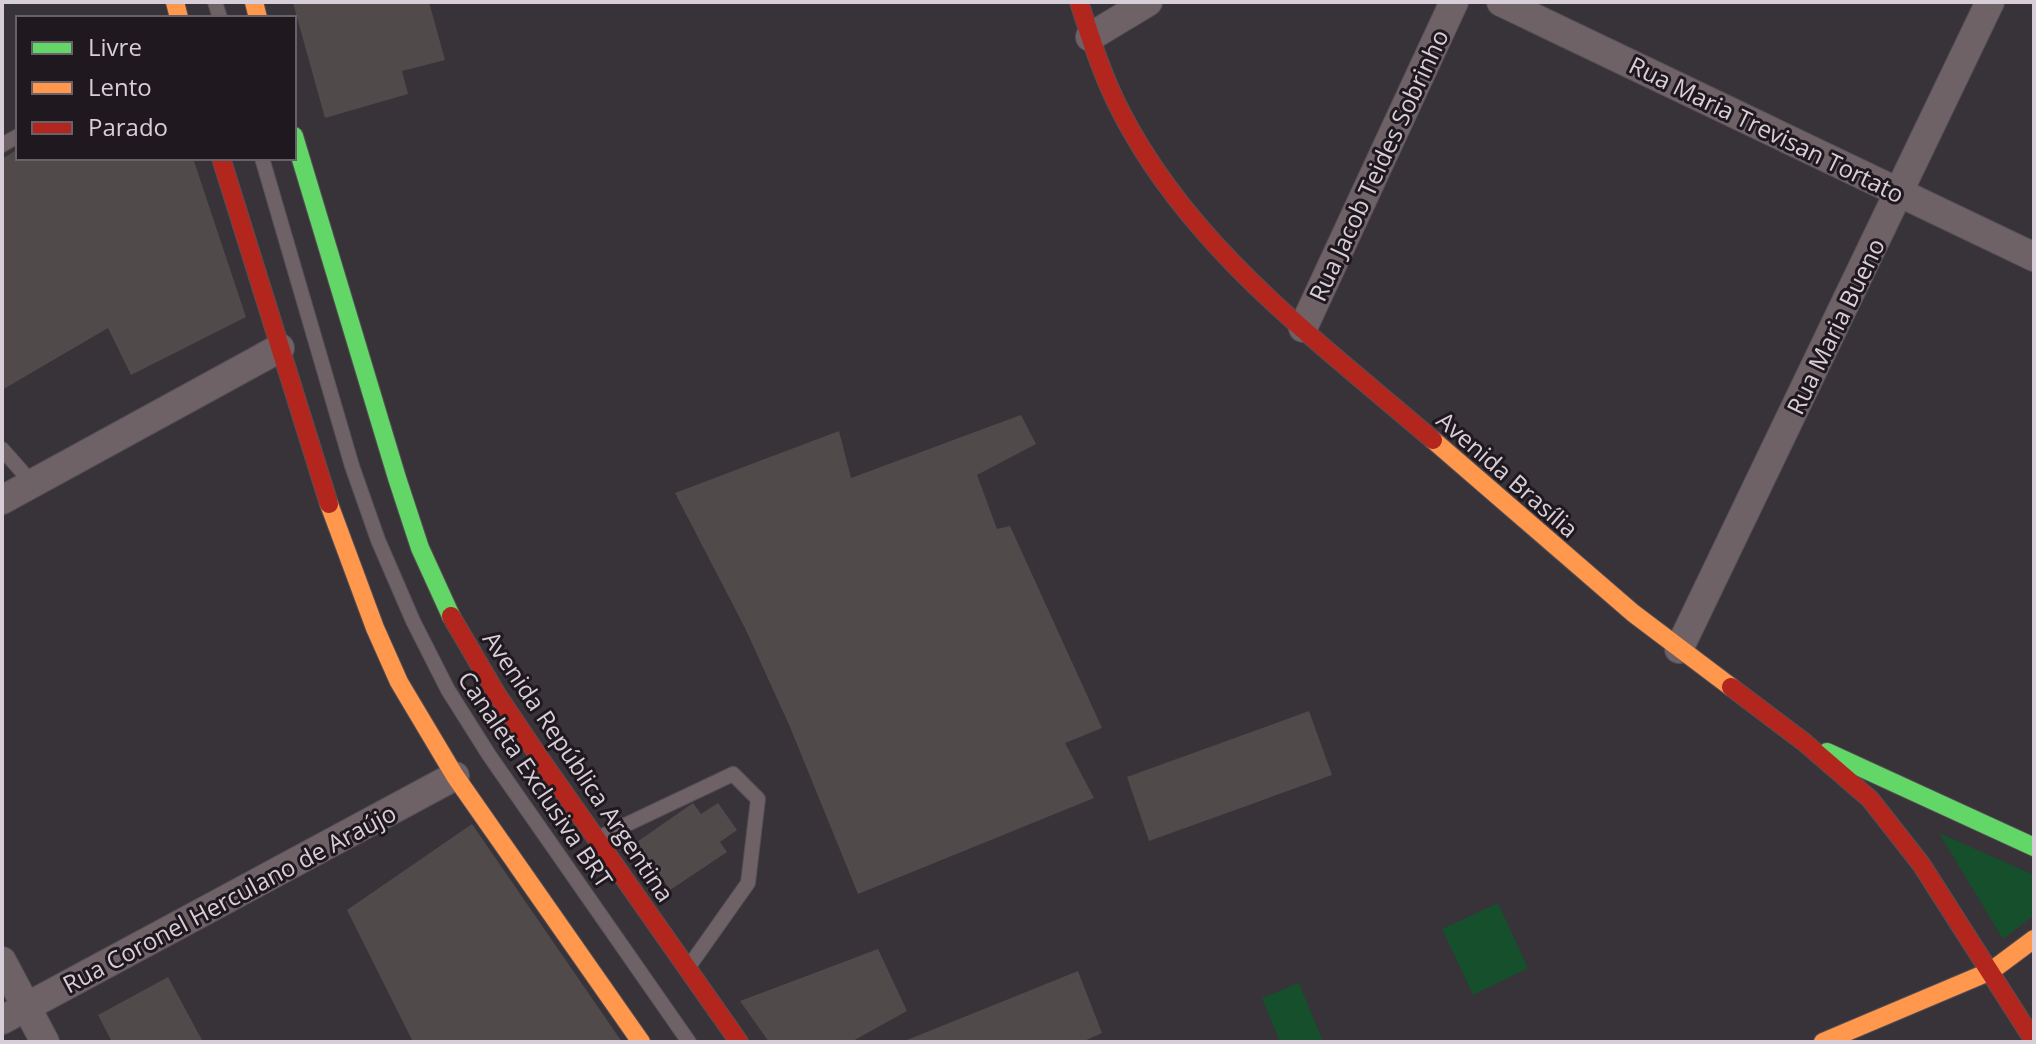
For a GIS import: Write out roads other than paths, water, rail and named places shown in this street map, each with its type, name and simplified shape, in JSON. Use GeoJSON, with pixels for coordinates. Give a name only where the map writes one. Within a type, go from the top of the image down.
{"type":"FeatureCollection","features":[{"type":"Feature","properties":{"kind":"street","name":"Avenida Brasília"},"geometry":{"type":"LineString","coordinates":[[1079,2],[1106,82],[1128,127],[1157,172],[1193,221],[1224,256],[1303,328],[1580,568],[1679,649],[1804,742],[2034,847]]}},
{"type":"Feature","properties":{"kind":"street"},"geometry":{"type":"LineString","coordinates":[[1090,37],[1148,2]]}},
{"type":"Feature","properties":{"kind":"street","name":"Rua Jacob Teides Sobrinho"},"geometry":{"type":"LineString","coordinates":[[1303,328],[1454,2]]}},
{"type":"Feature","properties":{"kind":"street","name":"Rua Maria Trevisan Tortato"},"geometry":{"type":"LineString","coordinates":[[1501,2],[2034,257]]}},
{"type":"Feature","properties":{"kind":"street","name":"Rua Maria Bueno"},"geometry":{"type":"LineString","coordinates":[[1679,649],[1990,2]]}},
{"type":"Feature","properties":{"kind":"street","name":"Avenida República Argentina"},"geometry":{"type":"LineString","coordinates":[[296,143],[420,548],[454,622],[496,693],[739,1042]]}},
{"type":"Feature","properties":{"kind":"street"},"geometry":{"type":"LineString","coordinates":[[222,160],[333,518],[399,682],[455,776],[641,1042]]}},
{"type":"Feature","properties":{"kind":"street"},"geometry":{"type":"LineString","coordinates":[[2,500],[280,348]]}},
{"type":"Feature","properties":{"kind":"street"},"geometry":{"type":"LineString","coordinates":[[1804,742],[1870,799],[1895,829],[1921,864],[2034,1041]]}},
{"type":"Feature","properties":{"kind":"street","name":"Rua Coronel Herculano de Araújo"},"geometry":{"type":"LineString","coordinates":[[14,1013],[455,776]]}},
{"type":"Feature","properties":{"kind":"street"},"geometry":{"type":"LineString","coordinates":[[1823,1042],[1991,971],[2034,939]]}},
{"type":"Feature","properties":{"kind":"street"},"geometry":{"type":"LineString","coordinates":[[2,961],[14,1013],[45,1042]]}},
{"type":"Feature","properties":{"kind":"lane","name":"Canaleta Exclusiva BRT"},"geometry":{"type":"LineString","coordinates":[[263,160],[352,466],[378,540],[413,621],[448,690],[489,755],[689,1042]]}},
{"type":"Feature","properties":{"kind":"lane"},"geometry":{"type":"LineString","coordinates":[[2,449],[32,483]]}},
{"type":"Feature","properties":{"kind":"lane"},"geometry":{"type":"LineString","coordinates":[[596,839],[733,774],[758,799],[748,883],[688,969]]}}]}
